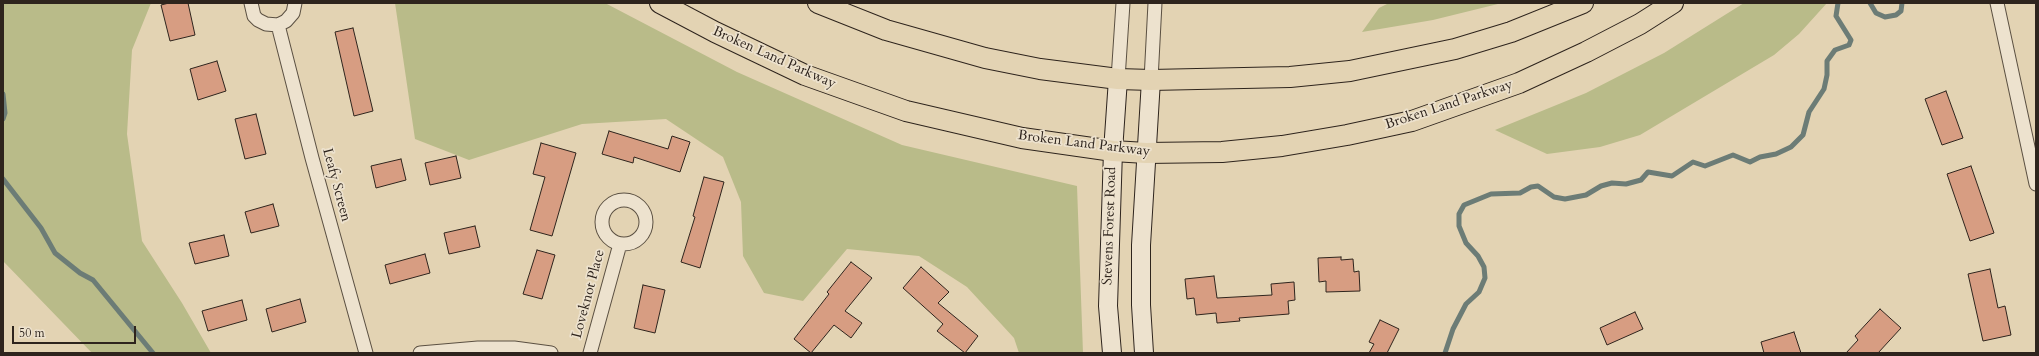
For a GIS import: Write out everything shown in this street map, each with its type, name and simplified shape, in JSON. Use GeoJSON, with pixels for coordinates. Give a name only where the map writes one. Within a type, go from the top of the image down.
{"type":"FeatureCollection","features":[{"type":"Feature","properties":{"kind":"main road","name":"Broken Land Parkway"},"geometry":{"type":"LineString","coordinates":[[660,3],[747,48],[805,75],[906,111],[1022,138],[1113,151],[1146,153],[1222,152],[1282,146],[1347,136],[1412,121],[1519,83],[1586,52],[1640,24],[1673,3]]}},
{"type":"Feature","properties":{"kind":"main road"},"geometry":{"type":"LineString","coordinates":[[818,3],[886,30],[985,58],[1040,69],[1118,79],[1151,80],[1290,77],[1350,71],[1454,48],[1511,32],[1583,3]]}},
{"type":"Feature","properties":{"kind":"street"},"geometry":{"type":"LineString","coordinates":[[251,3],[254,16],[258,20],[266,24],[278,25],[293,13],[294,3]]}},
{"type":"Feature","properties":{"kind":"street","name":"Stevens Forest Road"},"geometry":{"type":"LineString","coordinates":[[1112,353],[1108,306],[1113,151],[1124,3]]}},
{"type":"Feature","properties":{"kind":"street"},"geometry":{"type":"LineString","coordinates":[[1144,353],[1141,305],[1141,245],[1155,3]]}},
{"type":"Feature","properties":{"kind":"street"},"geometry":{"type":"LineString","coordinates":[[1996,3],[2036,184]]}},
{"type":"Feature","properties":{"kind":"street","name":"Leafy Screen"},"geometry":{"type":"LineString","coordinates":[[278,25],[312,158],[366,353]]}},
{"type":"Feature","properties":{"kind":"street","name":"Loveknot Place"},"geometry":{"type":"LineString","coordinates":[[590,353],[620,244]]}},
{"type":"Feature","properties":{"kind":"street"},"geometry":{"type":"LineString","coordinates":[[420,353],[514,348],[551,353]]}},
{"type":"Feature","properties":{"kind":"green space"},"geometry":{"type":"Polygon","coordinates":[[[3,3],[151,3],[132,50],[127,134],[142,241],[182,303],[211,353],[92,353],[3,261],[3,3]]]}},
{"type":"Feature","properties":{"kind":"green space"},"geometry":{"type":"Polygon","coordinates":[[[395,3],[605,3],[737,72],[902,145],[1077,186],[1083,353],[1019,353],[1014,338],[967,287],[919,256],[847,249],[803,301],[764,293],[743,256],[741,202],[723,157],[666,119],[582,124],[469,160],[415,139],[395,3]]]}},
{"type":"Feature","properties":{"kind":"green space"},"geometry":{"type":"Polygon","coordinates":[[[1389,3],[1502,3],[1433,20],[1362,32],[1379,8],[1389,3]]]}},
{"type":"Feature","properties":{"kind":"green space"},"geometry":{"type":"Polygon","coordinates":[[[1744,3],[1827,3],[1799,34],[1774,55],[1640,135],[1600,147],[1547,154],[1495,130],[1586,93],[1664,53],[1744,3]]]}},
{"type":"Feature","properties":{"kind":"building"},"geometry":{"type":"Polygon","coordinates":[[[169,3],[188,3],[195,35],[170,41],[161,5],[169,3]]]}},
{"type":"Feature","properties":{"kind":"building"},"geometry":{"type":"Polygon","coordinates":[[[353,28],[373,111],[354,116],[335,32],[353,28]]]}},
{"type":"Feature","properties":{"kind":"building"},"geometry":{"type":"Polygon","coordinates":[[[217,61],[226,91],[198,100],[190,69],[217,61]]]}},
{"type":"Feature","properties":{"kind":"building"},"geometry":{"type":"Polygon","coordinates":[[[1946,91],[1963,138],[1942,145],[1925,99],[1946,91]]]}},
{"type":"Feature","properties":{"kind":"building"},"geometry":{"type":"Polygon","coordinates":[[[256,114],[266,154],[245,159],[235,119],[256,114]]]}},
{"type":"Feature","properties":{"kind":"building"},"geometry":{"type":"Polygon","coordinates":[[[609,131],[668,149],[672,136],[690,142],[680,172],[634,157],[633,163],[602,154],[609,131]]]}},
{"type":"Feature","properties":{"kind":"building"},"geometry":{"type":"Polygon","coordinates":[[[541,143],[576,153],[552,236],[530,230],[545,177],[533,174],[541,143]]]}},
{"type":"Feature","properties":{"kind":"building"},"geometry":{"type":"Polygon","coordinates":[[[456,156],[461,178],[430,185],[425,163],[456,156]]]}},
{"type":"Feature","properties":{"kind":"building"},"geometry":{"type":"Polygon","coordinates":[[[401,159],[406,180],[376,188],[371,166],[401,159]]]}},
{"type":"Feature","properties":{"kind":"building"},"geometry":{"type":"Polygon","coordinates":[[[1971,166],[1994,233],[1970,241],[1947,174],[1971,166]]]}},
{"type":"Feature","properties":{"kind":"building"},"geometry":{"type":"Polygon","coordinates":[[[704,177],[724,182],[700,268],[681,262],[695,217],[693,216],[704,177]]]}},
{"type":"Feature","properties":{"kind":"building"},"geometry":{"type":"Polygon","coordinates":[[[273,204],[279,226],[251,233],[245,212],[273,204]]]}},
{"type":"Feature","properties":{"kind":"building"},"geometry":{"type":"Polygon","coordinates":[[[475,226],[480,247],[449,254],[444,233],[475,226]]]}},
{"type":"Feature","properties":{"kind":"building"},"geometry":{"type":"Polygon","coordinates":[[[224,235],[229,256],[195,264],[189,243],[224,235]]]}},
{"type":"Feature","properties":{"kind":"building"},"geometry":{"type":"Polygon","coordinates":[[[537,250],[555,255],[542,299],[523,294],[537,250]]]}},
{"type":"Feature","properties":{"kind":"building"},"geometry":{"type":"Polygon","coordinates":[[[425,254],[430,273],[390,284],[385,265],[425,254]]]}},
{"type":"Feature","properties":{"kind":"building"},"geometry":{"type":"Polygon","coordinates":[[[1341,257],[1341,260],[1353,259],[1354,272],[1359,271],[1360,291],[1326,292],[1326,281],[1319,282],[1318,258],[1341,257]]]}},
{"type":"Feature","properties":{"kind":"building"},"geometry":{"type":"Polygon","coordinates":[[[851,262],[872,278],[845,311],[862,323],[851,338],[834,325],[811,353],[794,339],[829,294],[827,292],[851,262]]]}},
{"type":"Feature","properties":{"kind":"building"},"geometry":{"type":"Polygon","coordinates":[[[921,267],[949,292],[938,303],[978,336],[965,353],[937,331],[943,324],[903,288],[921,267]]]}},
{"type":"Feature","properties":{"kind":"building"},"geometry":{"type":"Polygon","coordinates":[[[1990,269],[1998,308],[2005,306],[2011,335],[1983,341],[1968,274],[1990,269]]]}},
{"type":"Feature","properties":{"kind":"building"},"geometry":{"type":"Polygon","coordinates":[[[1214,276],[1217,298],[1272,295],[1271,284],[1294,282],[1295,300],[1288,301],[1289,314],[1239,318],[1240,321],[1217,323],[1216,313],[1196,315],[1194,298],[1187,299],[1185,279],[1214,276]]]}},
{"type":"Feature","properties":{"kind":"building"},"geometry":{"type":"Polygon","coordinates":[[[643,285],[665,290],[655,333],[634,328],[643,285]]]}},
{"type":"Feature","properties":{"kind":"building"},"geometry":{"type":"Polygon","coordinates":[[[300,299],[306,322],[272,332],[266,309],[300,299]]]}},
{"type":"Feature","properties":{"kind":"building"},"geometry":{"type":"Polygon","coordinates":[[[242,300],[247,320],[208,331],[202,311],[242,300]]]}},
{"type":"Feature","properties":{"kind":"building"},"geometry":{"type":"Polygon","coordinates":[[[1880,309],[1901,328],[1878,353],[1846,353],[1858,340],[1855,336],[1880,309]]]}},
{"type":"Feature","properties":{"kind":"building"},"geometry":{"type":"Polygon","coordinates":[[[1635,312],[1643,329],[1607,345],[1600,328],[1635,312]]]}},
{"type":"Feature","properties":{"kind":"building"},"geometry":{"type":"Polygon","coordinates":[[[1380,320],[1399,329],[1387,353],[1369,353],[1374,344],[1369,342],[1380,320]]]}},
{"type":"Feature","properties":{"kind":"building"},"geometry":{"type":"Polygon","coordinates":[[[1794,332],[1801,353],[1764,353],[1761,342],[1794,332]]]}},
{"type":"Feature","properties":{"kind":"waterway"},"geometry":{"type":"LineString","coordinates":[[1445,353],[1453,329],[1466,304],[1479,292],[1485,278],[1484,267],[1478,256],[1466,243],[1459,226],[1459,214],[1464,205],[1491,194],[1520,193],[1531,187],[1538,186],[1554,197],[1565,199],[1586,195],[1601,186],[1612,183],[1626,184],[1641,180],[1648,172],[1672,176],[1693,162],[1705,166],[1733,155],[1750,162],[1760,157],[1776,154],[1791,147],[1803,135],[1809,112],[1824,89],[1827,75],[1827,61],[1835,50],[1849,45],[1851,40],[1836,16],[1838,3]]}},
{"type":"Feature","properties":{"kind":"waterway"},"geometry":{"type":"LineString","coordinates":[[1870,3],[1876,13],[1885,17],[1896,15],[1901,11],[1902,3]]}},
{"type":"Feature","properties":{"kind":"waterway"},"geometry":{"type":"LineString","coordinates":[[3,94],[5,113],[3,119]]}},
{"type":"Feature","properties":{"kind":"waterway"},"geometry":{"type":"LineString","coordinates":[[3,179],[41,228],[55,253],[80,273],[93,280],[153,353]]}}]}
